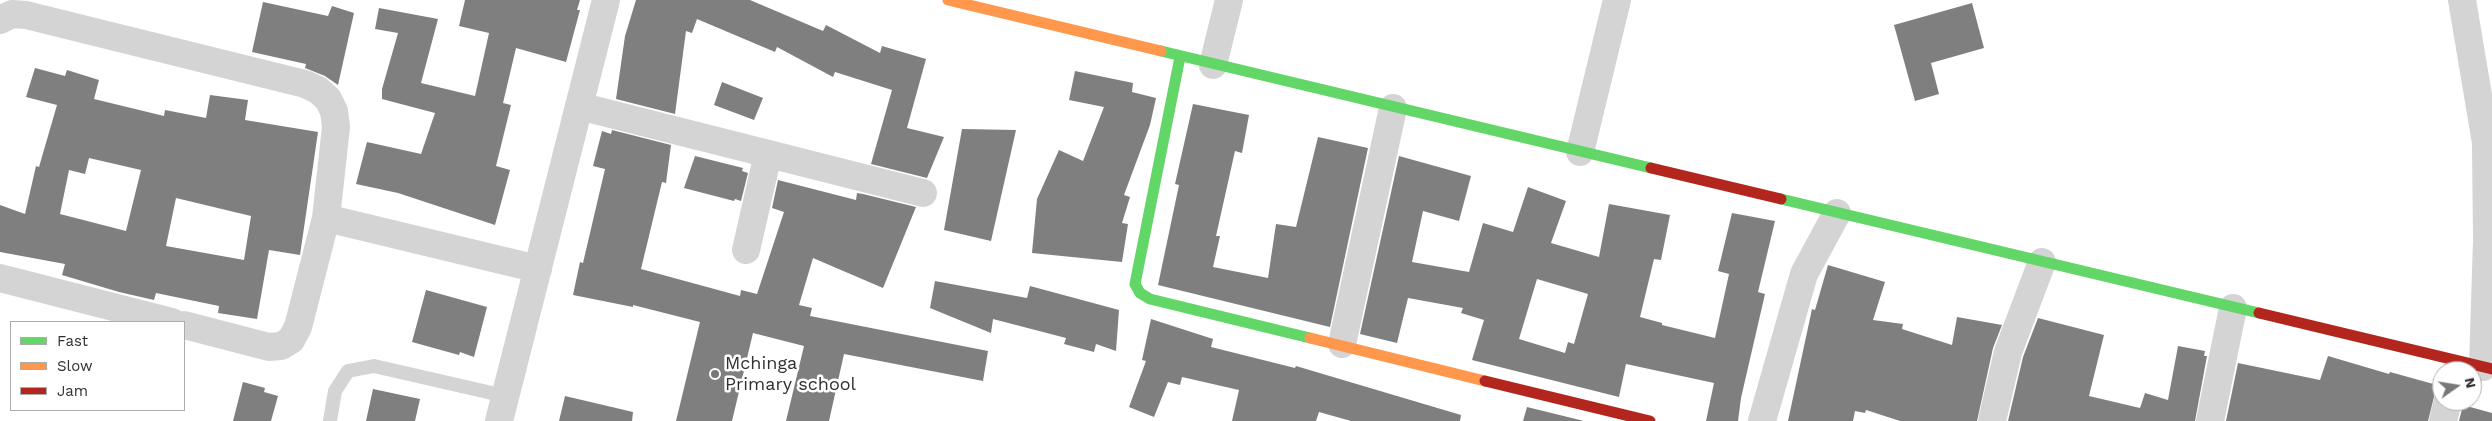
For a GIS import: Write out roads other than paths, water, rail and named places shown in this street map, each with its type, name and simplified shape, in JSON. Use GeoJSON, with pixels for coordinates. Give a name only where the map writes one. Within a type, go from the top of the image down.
{"type":"FeatureCollection","features":[{"type":"Feature","properties":{"kind":"street"},"geometry":{"type":"LineString","coordinates":[[502,408],[606,0]]}},
{"type":"Feature","properties":{"kind":"street"},"geometry":{"type":"LineString","coordinates":[[948,0],[2448,361]]}},
{"type":"Feature","properties":{"kind":"street"},"geometry":{"type":"LineString","coordinates":[[1213,65],[1229,0]]}},
{"type":"Feature","properties":{"kind":"street"},"geometry":{"type":"LineString","coordinates":[[1580,152],[1617,0]]}},
{"type":"Feature","properties":{"kind":"street"},"geometry":{"type":"LineString","coordinates":[[2462,0],[2486,143],[2487,240],[2473,361]]}},
{"type":"Feature","properties":{"kind":"street"},"geometry":{"type":"LineString","coordinates":[[0,20],[12,14],[26,15],[305,84],[318,90],[328,99],[334,111],[336,127],[326,218],[298,327],[291,340],[281,346],[269,347],[185,325]]}},
{"type":"Feature","properties":{"kind":"street"},"geometry":{"type":"LineString","coordinates":[[1180,57],[1136,271],[1135,284],[1140,293],[1150,299],[1342,344],[1650,421]]}},
{"type":"Feature","properties":{"kind":"street"},"geometry":{"type":"LineString","coordinates":[[579,106],[924,193]]}},
{"type":"Feature","properties":{"kind":"street"},"geometry":{"type":"LineString","coordinates":[[1342,344],[1394,108]]}},
{"type":"Feature","properties":{"kind":"street"},"geometry":{"type":"LineString","coordinates":[[746,250],[768,154]]}},
{"type":"Feature","properties":{"kind":"street"},"geometry":{"type":"LineString","coordinates":[[1762,421],[1804,274],[1837,213]]}},
{"type":"Feature","properties":{"kind":"street"},"geometry":{"type":"LineString","coordinates":[[326,218],[538,269]]}},
{"type":"Feature","properties":{"kind":"street"},"geometry":{"type":"LineString","coordinates":[[1992,421],[2008,352],[2042,262]]}},
{"type":"Feature","properties":{"kind":"street"},"geometry":{"type":"LineString","coordinates":[[0,278],[168,321]]}},
{"type":"Feature","properties":{"kind":"street"},"geometry":{"type":"LineString","coordinates":[[2210,421],[2233,308]]}},
{"type":"Feature","properties":{"kind":"lane"},"geometry":{"type":"LineString","coordinates":[[330,421],[335,391],[348,371],[374,366],[502,408]]}},
{"type":"Feature","properties":{"kind":"place","name":"Mchinga Primary school"},"geometry":{"type":"Point","coordinates":[715,374]}}]}
